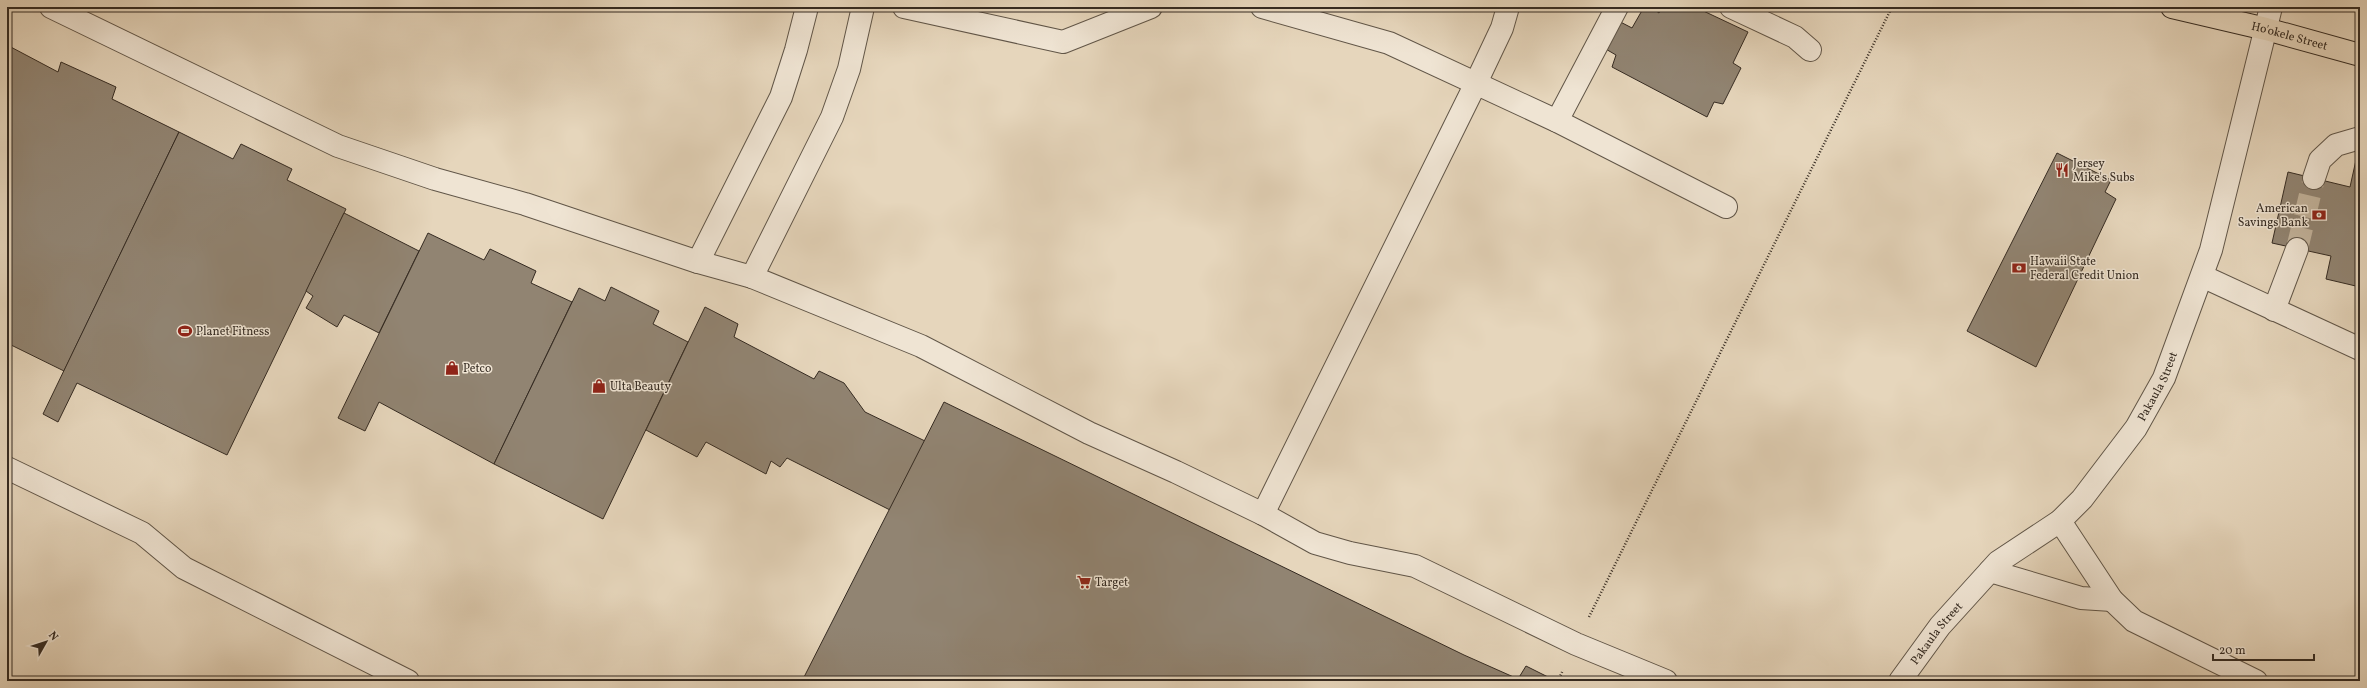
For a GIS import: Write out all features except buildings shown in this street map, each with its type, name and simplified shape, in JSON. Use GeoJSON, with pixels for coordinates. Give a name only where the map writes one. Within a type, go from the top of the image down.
{"type":"FeatureCollection","features":[{"type":"Feature","properties":{"kind":"main road","name":"Ho'okele Street"},"geometry":{"type":"LineString","coordinates":[[2172,7],[2266,29],[2360,55]]}},
{"type":"Feature","properties":{"kind":"street"},"geometry":{"type":"LineString","coordinates":[[51,7],[338,146],[435,179],[525,204],[698,262],[752,277],[921,346],[1089,433],[1262,514],[1315,543],[1350,553],[1415,566],[1576,644],[1666,681]]}},
{"type":"Feature","properties":{"kind":"street"},"geometry":{"type":"LineString","coordinates":[[698,262],[781,97],[796,50],[807,7]]}},
{"type":"Feature","properties":{"kind":"street"},"geometry":{"type":"LineString","coordinates":[[752,277],[832,117],[849,69],[863,7]]}},
{"type":"Feature","properties":{"kind":"street"},"geometry":{"type":"LineString","coordinates":[[904,7],[1063,42],[1151,7]]}},
{"type":"Feature","properties":{"kind":"street"},"geometry":{"type":"LineString","coordinates":[[1262,7],[1389,43],[1557,120],[1726,207]]}},
{"type":"Feature","properties":{"kind":"street"},"geometry":{"type":"LineString","coordinates":[[1262,514],[1476,83],[1502,28],[1508,7]]}},
{"type":"Feature","properties":{"kind":"street"},"geometry":{"type":"LineString","coordinates":[[1557,120],[1617,7]]}},
{"type":"Feature","properties":{"kind":"street"},"geometry":{"type":"LineString","coordinates":[[1730,7],[1795,37],[1810,50]]}},
{"type":"Feature","properties":{"kind":"street","name":"Pakaula Street"},"geometry":{"type":"LineString","coordinates":[[1900,681],[1940,626],[1990,570],[1998,562],[2060,521],[2082,498],[2136,428],[2164,378],[2212,250],[2271,7]]}},
{"type":"Feature","properties":{"kind":"street"},"geometry":{"type":"LineString","coordinates":[[2314,178],[2320,160],[2336,145],[2360,138]]}},
{"type":"Feature","properties":{"kind":"street"},"geometry":{"type":"LineString","coordinates":[[2274,310],[2297,249]]}},
{"type":"Feature","properties":{"kind":"street"},"geometry":{"type":"LineString","coordinates":[[2202,276],[2360,349]]}},
{"type":"Feature","properties":{"kind":"street"},"geometry":{"type":"LineString","coordinates":[[7,468],[142,533],[184,568],[408,681]]}},
{"type":"Feature","properties":{"kind":"street"},"geometry":{"type":"LineString","coordinates":[[2060,521],[2112,600],[2134,621],[2256,681]]}},
{"type":"Feature","properties":{"kind":"street"},"geometry":{"type":"LineString","coordinates":[[1990,570],[2081,598],[2112,600]]}},
{"type":"Feature","properties":{"kind":"path"},"geometry":{"type":"LineString","coordinates":[[1558,681],[1860,67],[1892,7]]}},
{"type":"Feature","properties":{"kind":"tunnel"},"geometry":{"type":"LineString","coordinates":[[2297,249],[2314,178]]}},
{"type":"Feature","properties":{"kind":"place","name":"Jersey Mike's Subs"},"geometry":{"type":"Point","coordinates":[2062,170]}},
{"type":"Feature","properties":{"kind":"place","name":"American Savings Bank"},"geometry":{"type":"Point","coordinates":[2319,215]}},
{"type":"Feature","properties":{"kind":"place","name":"Hawaii State Federal Credit Union"},"geometry":{"type":"Point","coordinates":[2019,268]}},
{"type":"Feature","properties":{"kind":"place","name":"Planet Fitness"},"geometry":{"type":"Point","coordinates":[185,331]}},
{"type":"Feature","properties":{"kind":"place","name":"Petco"},"geometry":{"type":"Point","coordinates":[452,368]}},
{"type":"Feature","properties":{"kind":"place","name":"Ulta Beauty"},"geometry":{"type":"Point","coordinates":[599,386]}},
{"type":"Feature","properties":{"kind":"place","name":"Target"},"geometry":{"type":"Point","coordinates":[1084,582]}}]}
